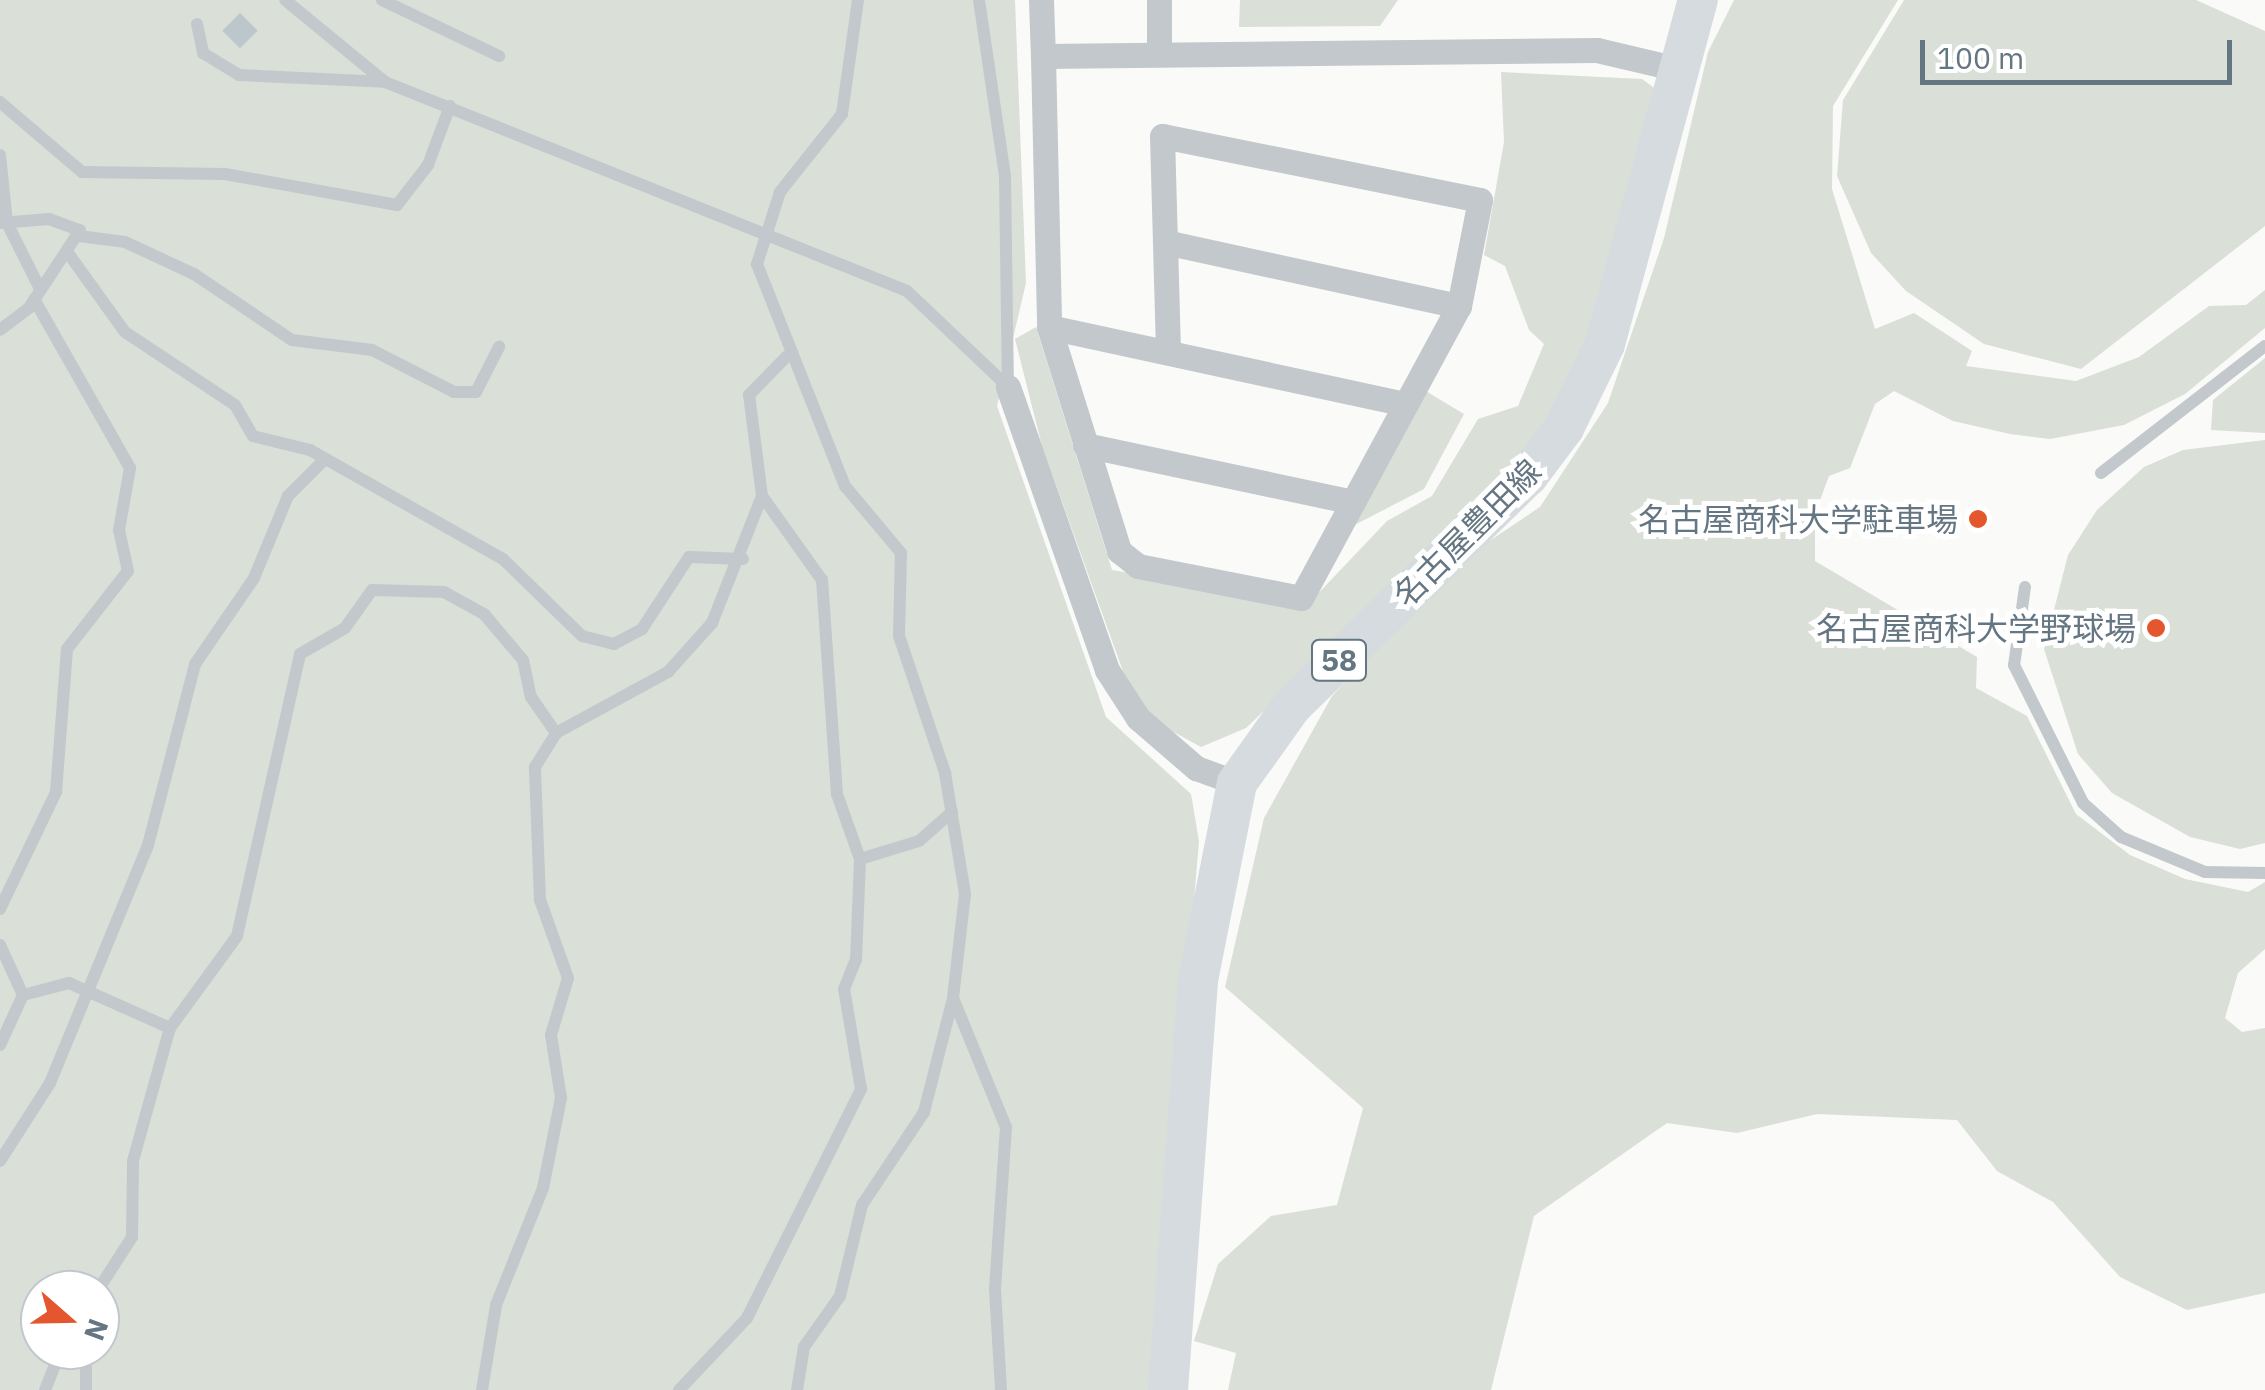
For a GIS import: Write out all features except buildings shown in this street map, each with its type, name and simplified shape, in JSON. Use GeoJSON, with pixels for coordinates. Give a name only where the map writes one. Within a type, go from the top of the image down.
{"type":"FeatureCollection","features":[{"type":"Feature","properties":{"kind":"main road","name":"名古屋豊田線"},"geometry":{"type":"LineString","coordinates":[[1168,1390],[1198,980],[1237,783],[1292,706],[1528,476],[1564,428],[1605,344],[1673,68],[1698,0]]}},
{"type":"Feature","properties":{"kind":"street"},"geometry":{"type":"LineString","coordinates":[[1041,0],[1049,328],[1119,551],[1138,566],[1302,598],[1459,306],[1480,200],[1162,136],[1168,352]]}},
{"type":"Feature","properties":{"kind":"street"},"geometry":{"type":"LineString","coordinates":[[1159,0],[1159,54]]}},
{"type":"Feature","properties":{"kind":"street"},"geometry":{"type":"LineString","coordinates":[[1043,56],[1597,50],[1673,68]]}},
{"type":"Feature","properties":{"kind":"street"},"geometry":{"type":"LineString","coordinates":[[1165,242],[1459,306]]}},
{"type":"Feature","properties":{"kind":"street"},"geometry":{"type":"LineString","coordinates":[[1049,328],[1406,404]]}},
{"type":"Feature","properties":{"kind":"street"},"geometry":{"type":"LineString","coordinates":[[1008,387],[1107,670],[1138,718],[1196,768],[1237,783]]}},
{"type":"Feature","properties":{"kind":"street"},"geometry":{"type":"LineString","coordinates":[[1084,445],[1353,502]]}},
{"type":"Feature","properties":{"kind":"lane"},"geometry":{"type":"LineString","coordinates":[[285,0],[385,82]]}},
{"type":"Feature","properties":{"kind":"lane"},"geometry":{"type":"LineString","coordinates":[[382,0],[499,56]]}},
{"type":"Feature","properties":{"kind":"lane"},"geometry":{"type":"LineString","coordinates":[[797,1390],[804,1348],[840,1296],[862,1206],[924,1112],[953,998],[965,894],[952,812],[900,636],[901,553],[845,486],[820,408],[786,356],[756,264],[762,230],[842,114],[858,0]]}},
{"type":"Feature","properties":{"kind":"lane"},"geometry":{"type":"LineString","coordinates":[[979,0],[1005,176],[1008,387]]}},
{"type":"Feature","properties":{"kind":"lane"},"geometry":{"type":"LineString","coordinates":[[197,24],[203,53],[239,75],[385,82],[907,291],[1008,387]]}},
{"type":"Feature","properties":{"kind":"lane"},"geometry":{"type":"LineString","coordinates":[[0,102],[82,172],[225,174],[397,205],[428,165],[450,106]]}},
{"type":"Feature","properties":{"kind":"lane"},"geometry":{"type":"LineString","coordinates":[[0,156],[3,223],[130,468],[120,530],[128,571],[67,649],[56,792],[0,909]]}},
{"type":"Feature","properties":{"kind":"lane"},"geometry":{"type":"LineString","coordinates":[[0,330],[37,294],[79,236],[76,226],[50,220],[3,223]]}},
{"type":"Feature","properties":{"kind":"lane"},"geometry":{"type":"LineString","coordinates":[[79,236],[125,242],[194,274],[305,346],[372,350],[454,392],[476,392],[499,347]]}},
{"type":"Feature","properties":{"kind":"lane"},"geometry":{"type":"LineString","coordinates":[[68,253],[96,301],[156,361],[234,406],[253,436],[324,460],[502,560],[558,620],[601,644],[642,629],[689,557],[743,558]]}},
{"type":"Feature","properties":{"kind":"lane"},"geometry":{"type":"LineString","coordinates":[[2101,473],[2265,346]]}},
{"type":"Feature","properties":{"kind":"lane"},"geometry":{"type":"LineString","coordinates":[[482,1390],[496,1305],[543,1188],[561,1098],[551,1036],[568,978],[540,900],[531,791],[556,733],[692,653],[743,558],[762,496],[749,395],[786,356]]}},
{"type":"Feature","properties":{"kind":"lane"},"geometry":{"type":"LineString","coordinates":[[0,1161],[50,1083],[164,800],[195,664],[254,578],[288,496],[324,460]]}},
{"type":"Feature","properties":{"kind":"lane"},"geometry":{"type":"LineString","coordinates":[[679,1390],[746,1318],[805,1213],[831,1133],[858,1100],[844,988],[856,960],[860,860],[837,794],[822,580],[762,496]]}},
{"type":"Feature","properties":{"kind":"lane"},"geometry":{"type":"LineString","coordinates":[[110,1270],[135,1226],[133,1161],[170,1028],[238,936],[295,662],[345,628],[362,595],[424,586],[484,614],[523,660],[531,697],[556,733]]}},
{"type":"Feature","properties":{"kind":"lane"},"geometry":{"type":"LineString","coordinates":[[2025,588],[2014,665],[2083,803],[2121,837],[2205,872],[2265,873]]}},
{"type":"Feature","properties":{"kind":"lane"},"geometry":{"type":"LineString","coordinates":[[860,860],[919,841],[952,812]]}},
{"type":"Feature","properties":{"kind":"lane"},"geometry":{"type":"LineString","coordinates":[[0,945],[23,995],[0,1045]]}},
{"type":"Feature","properties":{"kind":"lane"},"geometry":{"type":"LineString","coordinates":[[23,995],[87,988],[170,1028]]}},
{"type":"Feature","properties":{"kind":"lane"},"geometry":{"type":"LineString","coordinates":[[953,998],[984,1055],[1006,1127],[995,1289],[1001,1390]]}},
{"type":"Feature","properties":{"kind":"shaded area"},"geometry":{"type":"Polygon","coordinates":[[[0,0],[1015,0],[1026,283],[997,406],[1106,717],[1191,794],[1199,841],[1152,1390],[0,1390],[0,0]]]}},
{"type":"Feature","properties":{"kind":"shaded area"},"geometry":{"type":"Polygon","coordinates":[[[1240,0],[1398,0],[1380,26],[1239,27],[1240,0]]]}},
{"type":"Feature","properties":{"kind":"shaded area"},"geometry":{"type":"Polygon","coordinates":[[[1734,0],[1898,0],[1833,106],[1832,189],[1875,329],[1914,313],[1972,351],[1966,366],[2076,381],[2139,357],[2209,306],[2246,305],[2265,290],[2265,328],[2185,394],[2124,425],[2050,439],[2010,434],[1953,421],[1894,391],[1875,404],[1850,468],[1829,476],[1815,514],[1815,561],[1977,657],[1976,688],[2027,716],[2076,814],[2130,855],[2185,879],[2248,892],[2265,882],[2265,949],[2238,973],[2225,1018],[2242,1032],[2265,1028],[2265,1293],[2187,1310],[2120,1277],[2053,1202],[1997,1171],[1957,1120],[1817,1114],[1737,1133],[1667,1123],[1534,1216],[1491,1390],[1228,1390],[1236,1353],[1194,1341],[1218,1264],[1271,1216],[1337,1205],[1363,1108],[1225,987],[1264,818],[1332,696],[1461,560],[1540,507],[1608,403],[1664,238],[1708,52],[1734,0]]]}},
{"type":"Feature","properties":{"kind":"shaded area"},"geometry":{"type":"Polygon","coordinates":[[[1904,0],[2196,0],[2265,31],[2265,226],[2081,369],[1984,344],[1906,291],[1871,253],[1837,176],[1843,100],[1904,0]]]}},
{"type":"Feature","properties":{"kind":"shaded area"},"geometry":{"type":"Polygon","coordinates":[[[240,13],[258,31],[240,48],[222,31],[240,13]]]}},
{"type":"Feature","properties":{"kind":"shaded area"},"geometry":{"type":"Polygon","coordinates":[[[1501,72],[1642,79],[1661,93],[1578,369],[1536,450],[1246,728],[1201,747],[1159,724],[1129,688],[1042,446],[1015,339],[1036,327],[1112,570],[1309,603],[1387,521],[1432,496],[1478,419],[1518,406],[1544,344],[1529,330],[1505,266],[1484,255],[1504,142],[1501,72]]]}},
{"type":"Feature","properties":{"kind":"shaded area"},"geometry":{"type":"Polygon","coordinates":[[[2265,358],[2265,433],[2211,430],[2213,400],[2265,358]]]}},
{"type":"Feature","properties":{"kind":"shaded area"},"geometry":{"type":"Polygon","coordinates":[[[1424,390],[1464,414],[1424,489],[1343,531],[1424,390]]]}},
{"type":"Feature","properties":{"kind":"shaded area","name":"名古屋商科大学野球場"},"geometry":{"type":"Polygon","coordinates":[[[2265,440],[2265,843],[2240,849],[2190,837],[2112,793],[2078,754],[2044,649],[2068,555],[2097,510],[2144,467],[2183,450],[2265,440]]]}},
{"type":"Feature","properties":{"kind":"place","name":"名古屋商科大学駐車場"},"geometry":{"type":"Point","coordinates":[1978,519]}},
{"type":"Feature","properties":{"kind":"place","name":"名古屋商科大学野球場"},"geometry":{"type":"Point","coordinates":[2156,628]}}]}
